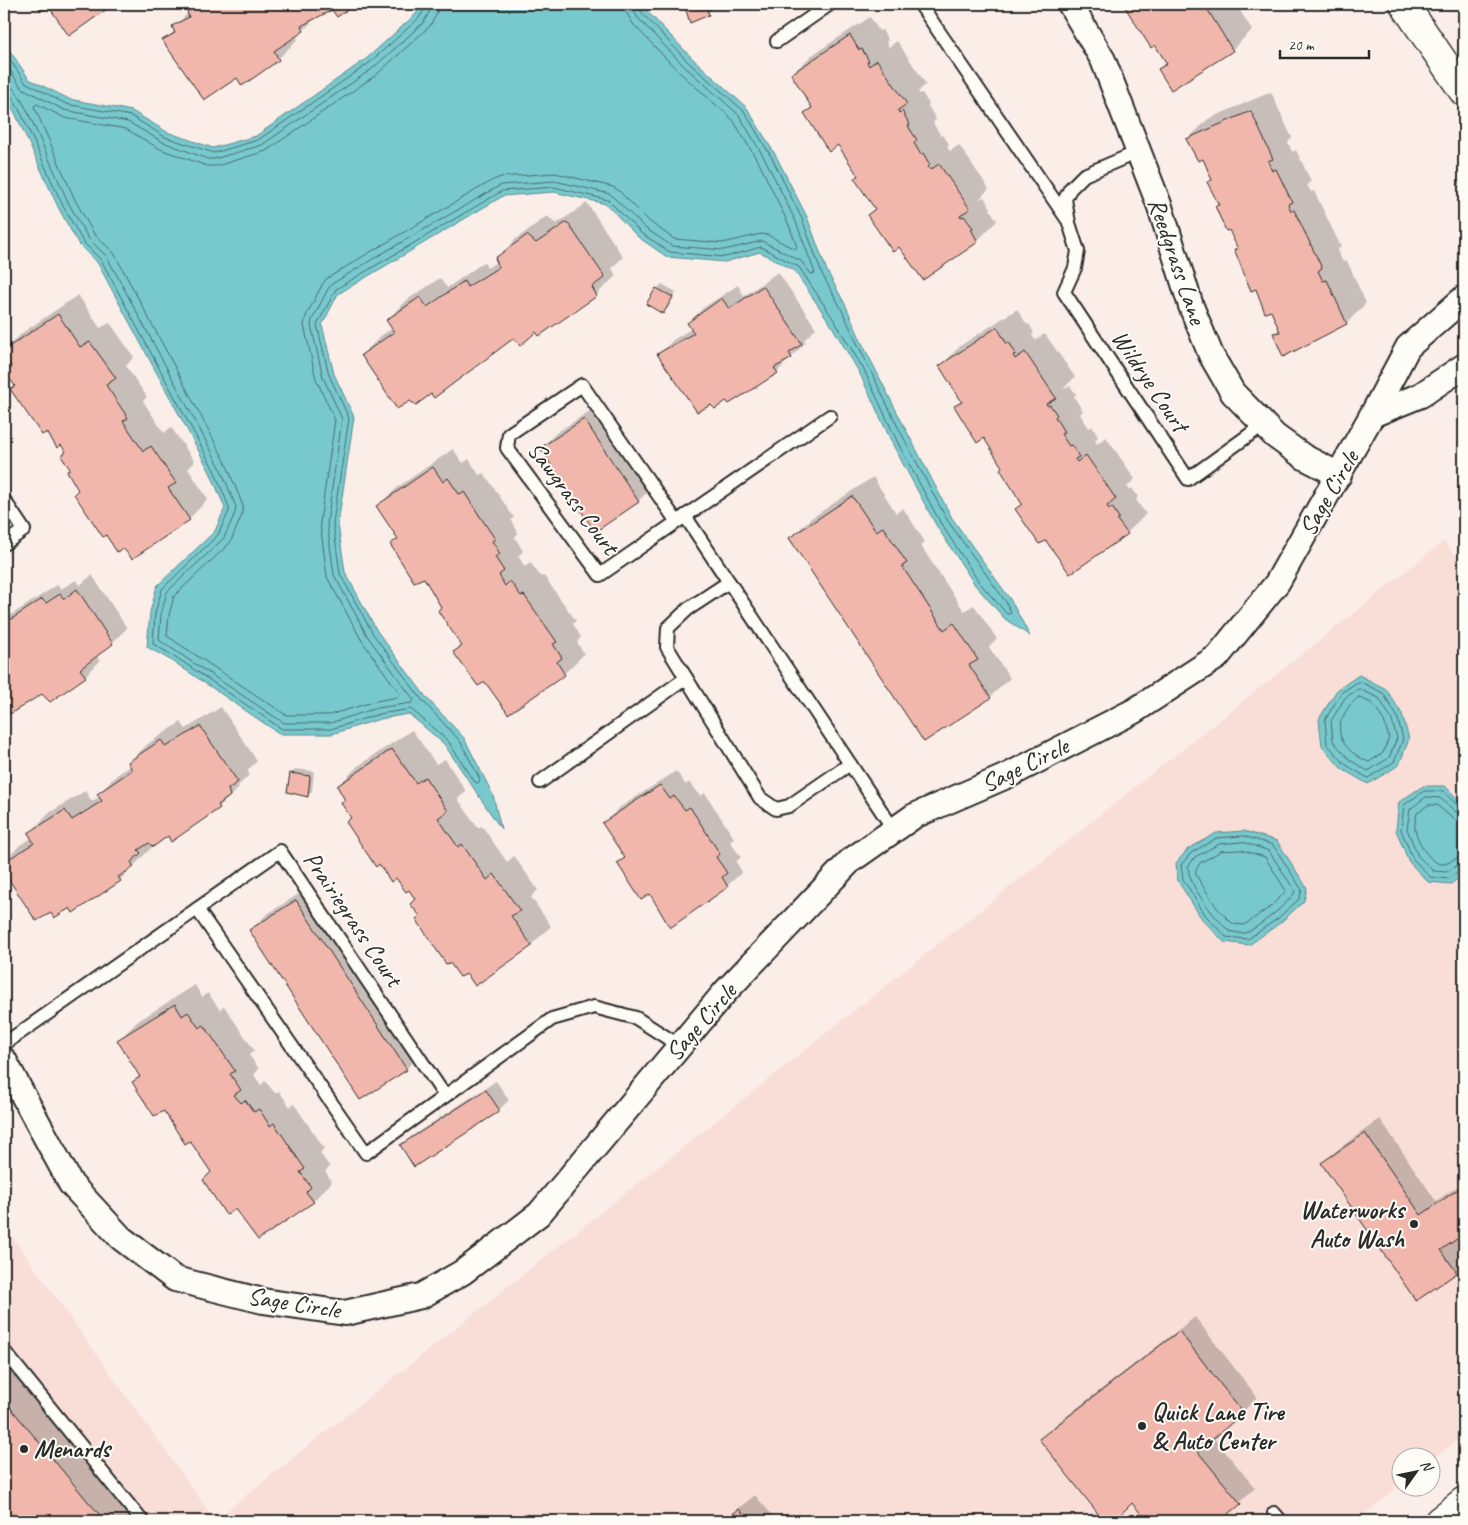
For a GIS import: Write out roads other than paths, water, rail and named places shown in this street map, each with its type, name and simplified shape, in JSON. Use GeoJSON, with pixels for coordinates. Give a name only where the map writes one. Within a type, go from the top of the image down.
{"type":"FeatureCollection","features":[{"type":"Feature","properties":{"kind":"street","name":"Reedgrass Lane"},"geometry":{"type":"LineString","coordinates":[[1070,4],[1103,60],[1160,207],[1191,306],[1211,355],[1233,393],[1275,436],[1304,457],[1339,475]]}},
{"type":"Feature","properties":{"kind":"street"},"geometry":{"type":"LineString","coordinates":[[1404,4],[1464,92]]}},
{"type":"Feature","properties":{"kind":"street","name":"Sage Circle"},"geometry":{"type":"LineString","coordinates":[[4,1060],[71,1184],[122,1238],[175,1279],[263,1301],[345,1313],[421,1296],[463,1272],[539,1214],[725,992],[850,861],[914,816],[1009,775],[1134,711],[1217,657],[1278,583],[1408,347],[1464,298]]}},
{"type":"Feature","properties":{"kind":"street"},"geometry":{"type":"LineString","coordinates":[[1372,415],[1421,395],[1464,366]]}},
{"type":"Feature","properties":{"kind":"street"},"geometry":{"type":"LineString","coordinates":[[1440,1521],[1464,1501]]}},
{"type":"Feature","properties":{"kind":"lane"},"geometry":{"type":"LineString","coordinates":[[777,41],[830,4]]}},
{"type":"Feature","properties":{"kind":"lane","name":"Wildrye Court"},"geometry":{"type":"LineString","coordinates":[[920,4],[1070,223]]}},
{"type":"Feature","properties":{"kind":"lane","name":"Wildrye Court"},"geometry":{"type":"LineString","coordinates":[[1138,152],[1084,175],[1070,189],[1065,199],[1078,251],[1075,268],[1064,292],[1188,479],[1263,424]]}},
{"type":"Feature","properties":{"kind":"lane","name":"Sawgrass Court"},"geometry":{"type":"LineString","coordinates":[[830,416],[681,519],[600,575],[507,448],[509,434],[582,385],[681,519],[729,582],[894,830]]}},
{"type":"Feature","properties":{"kind":"lane"},"geometry":{"type":"LineString","coordinates":[[4,500],[24,530],[4,544]]}},
{"type":"Feature","properties":{"kind":"lane"},"geometry":{"type":"LineString","coordinates":[[729,582],[688,609],[668,628],[667,647],[760,798],[776,809],[790,806],[850,764]]}},
{"type":"Feature","properties":{"kind":"lane"},"geometry":{"type":"LineString","coordinates":[[540,782],[686,678]]}},
{"type":"Feature","properties":{"kind":"lane","name":"Prairiegrass Court"},"geometry":{"type":"LineString","coordinates":[[4,1044],[280,852],[445,1096]]}},
{"type":"Feature","properties":{"kind":"lane"},"geometry":{"type":"LineString","coordinates":[[197,909],[366,1153],[552,1019],[594,1007],[636,1018],[680,1046]]}},
{"type":"Feature","properties":{"kind":"lane"},"geometry":{"type":"LineString","coordinates":[[4,1351],[142,1521]]}},
{"type":"Feature","properties":{"kind":"water"},"geometry":{"type":"Polygon","coordinates":[[[421,4],[643,4],[647,11],[692,58],[747,108],[776,156],[807,217],[827,271],[952,518],[1010,599],[1030,636],[1005,619],[975,585],[936,525],[894,447],[859,372],[830,323],[794,270],[760,252],[725,262],[667,257],[638,237],[606,204],[554,192],[503,196],[338,294],[322,325],[334,374],[354,417],[338,524],[345,572],[377,631],[426,697],[464,738],[493,795],[501,829],[444,744],[409,714],[380,719],[332,734],[280,734],[174,662],[147,647],[150,612],[157,586],[215,531],[225,508],[210,472],[97,262],[79,245],[59,209],[4,93],[4,42],[29,79],[69,99],[132,111],[167,132],[213,148],[256,136],[366,59],[416,14],[421,4]]]}},
{"type":"Feature","properties":{"kind":"water"},"geometry":{"type":"Polygon","coordinates":[[[1359,675],[1386,689],[1402,714],[1409,739],[1399,765],[1368,784],[1342,769],[1322,746],[1319,719],[1337,690],[1359,675]]]}},
{"type":"Feature","properties":{"kind":"water"},"geometry":{"type":"Polygon","coordinates":[[[1423,786],[1445,786],[1464,805],[1464,874],[1451,884],[1428,882],[1409,862],[1396,830],[1399,802],[1423,786]]]}},
{"type":"Feature","properties":{"kind":"water"},"geometry":{"type":"Polygon","coordinates":[[[1244,831],[1277,841],[1307,888],[1304,901],[1280,923],[1249,945],[1224,942],[1202,919],[1178,881],[1176,863],[1188,849],[1216,833],[1244,831]]]}},
{"type":"Feature","properties":{"kind":"place","name":"Waterworks Auto Wash"},"geometry":{"type":"Point","coordinates":[1414,1224]}},
{"type":"Feature","properties":{"kind":"place","name":"Quick Lane Tire & Auto Center"},"geometry":{"type":"Point","coordinates":[1142,1426]}},
{"type":"Feature","properties":{"kind":"place","name":"Menards"},"geometry":{"type":"Point","coordinates":[24,1449]}}]}
